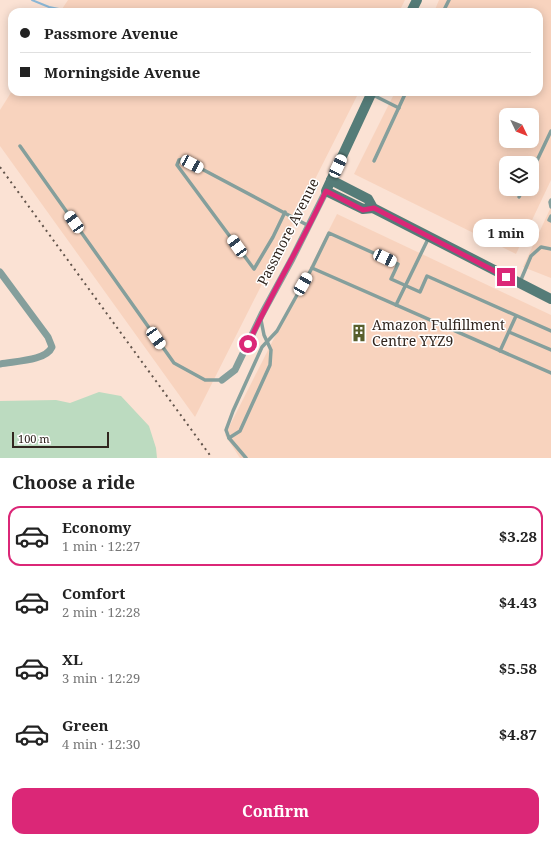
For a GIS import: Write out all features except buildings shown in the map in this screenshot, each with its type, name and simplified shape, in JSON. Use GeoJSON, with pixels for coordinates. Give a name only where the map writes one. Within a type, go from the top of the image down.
{"type":"FeatureCollection","features":[{"type":"Feature","properties":{"kind":"main road","name":"Passmore Avenue"},"geometry":{"type":"LineString","coordinates":[[326,191],[371,96]]}},
{"type":"Feature","properties":{"kind":"main road"},"geometry":{"type":"LineString","coordinates":[[331,180],[368,199],[374,208],[551,299]]}},
{"type":"Feature","properties":{"kind":"main road"},"geometry":{"type":"LineString","coordinates":[[326,191],[363,210],[374,208]]}},
{"type":"Feature","properties":{"kind":"street","name":"Passmore Avenue"},"geometry":{"type":"LineString","coordinates":[[222,380],[235,370],[260,317],[326,191]]}},
{"type":"Feature","properties":{"kind":"street"},"geometry":{"type":"LineString","coordinates":[[0,272],[3,283],[45,334],[51,342],[52,347],[47,354],[40,357],[0,364]]}},
{"type":"Feature","properties":{"kind":"lane"},"geometry":{"type":"LineString","coordinates":[[377,96],[399,108]]}},
{"type":"Feature","properties":{"kind":"lane"},"geometry":{"type":"LineString","coordinates":[[374,161],[404,96]]}},
{"type":"Feature","properties":{"kind":"lane"},"geometry":{"type":"LineString","coordinates":[[539,156],[551,131]]}},
{"type":"Feature","properties":{"kind":"lane"},"geometry":{"type":"LineString","coordinates":[[20,146],[174,363],[205,380],[222,380]]}},
{"type":"Feature","properties":{"kind":"lane"},"geometry":{"type":"LineString","coordinates":[[284,212],[273,237],[254,270],[177,165],[179,160],[183,159],[284,212],[309,226]]}},
{"type":"Feature","properties":{"kind":"lane"},"geometry":{"type":"LineString","coordinates":[[551,200],[551,207]]}},
{"type":"Feature","properties":{"kind":"lane"},"geometry":{"type":"LineString","coordinates":[[551,216],[551,221]]}},
{"type":"Feature","properties":{"kind":"lane"},"geometry":{"type":"LineString","coordinates":[[246,458],[229,438],[226,430],[262,347],[268,342],[276,331],[312,268],[329,232],[398,264],[391,280],[420,292],[427,276],[551,331]]}},
{"type":"Feature","properties":{"kind":"lane"},"geometry":{"type":"LineString","coordinates":[[396,304],[429,236]]}},
{"type":"Feature","properties":{"kind":"lane"},"geometry":{"type":"LineString","coordinates":[[519,283],[531,256],[541,247],[551,249]]}},
{"type":"Feature","properties":{"kind":"lane"},"geometry":{"type":"LineString","coordinates":[[312,268],[551,373]]}},
{"type":"Feature","properties":{"kind":"lane"},"geometry":{"type":"LineString","coordinates":[[500,351],[516,316]]}},
{"type":"Feature","properties":{"kind":"lane"},"geometry":{"type":"LineString","coordinates":[[229,438],[240,431],[270,365],[271,350],[264,335],[260,317]]}},
{"type":"Feature","properties":{"kind":"lane"},"geometry":{"type":"LineString","coordinates":[[509,332],[551,350]]}},
{"type":"Feature","properties":{"kind":"shaded area"},"geometry":{"type":"Polygon","coordinates":[[[68,0],[405,0],[401,8],[63,8],[68,0]]]}},
{"type":"Feature","properties":{"kind":"shaded area"},"geometry":{"type":"Polygon","coordinates":[[[439,0],[551,0],[551,180],[516,254],[354,174],[393,96],[543,96],[543,8],[436,8],[439,0]]]}},
{"type":"Feature","properties":{"kind":"shaded area"},"geometry":{"type":"Polygon","coordinates":[[[9,96],[357,96],[195,417],[0,146],[0,110],[9,96]]]}},
{"type":"Feature","properties":{"kind":"shaded area"},"geometry":{"type":"Polygon","coordinates":[[[551,207],[551,278],[523,267],[551,207]]]}},
{"type":"Feature","properties":{"kind":"shaded area","name":"Amazon Fulfillment Centre YYZ9"},"geometry":{"type":"Polygon","coordinates":[[[337,214],[551,315],[551,458],[240,458],[225,435],[337,214]]]}},
{"type":"Feature","properties":{"kind":"green space"},"geometry":{"type":"Polygon","coordinates":[[[99,392],[121,396],[149,426],[156,448],[157,458],[0,458],[0,401],[56,400],[70,403],[99,392]]]}},
{"type":"Feature","properties":{"kind":"waterway"},"geometry":{"type":"LineString","coordinates":[[32,0],[54,8]]}},
{"type":"Feature","properties":{"kind":"railway"},"geometry":{"type":"LineString","coordinates":[[0,167],[212,458]]}},
{"type":"Feature","properties":{"kind":"place","name":"Amazon Fulfillment Centre YYZ9"},"geometry":{"type":"Point","coordinates":[359,333]}},
{"type":"Feature","properties":{"kind":"route"},"geometry":{"type":"LineString","coordinates":[[248,344],[326,191],[363,210],[374,208],[506,277]]}}]}
